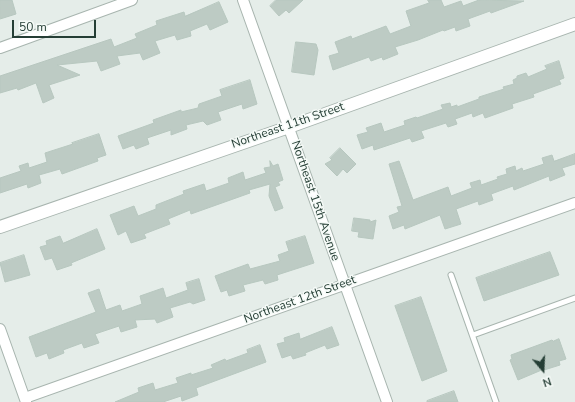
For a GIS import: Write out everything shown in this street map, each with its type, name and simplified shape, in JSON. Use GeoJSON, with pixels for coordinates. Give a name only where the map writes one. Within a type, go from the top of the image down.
{"type":"FeatureCollection","features":[{"type":"Feature","properties":{"kind":"street"},"geometry":{"type":"LineString","coordinates":[[0,48],[132,0]]}},
{"type":"Feature","properties":{"kind":"street","name":"Northeast 15th Avenue"},"geometry":{"type":"LineString","coordinates":[[243,0],[387,402]]}},
{"type":"Feature","properties":{"kind":"street","name":"Northeast 11th Street"},"geometry":{"type":"LineString","coordinates":[[0,227],[575,24]]}},
{"type":"Feature","properties":{"kind":"street","name":"Northeast 12th Street"},"geometry":{"type":"LineString","coordinates":[[25,400],[344,284],[575,203]]}},
{"type":"Feature","properties":{"kind":"street"},"geometry":{"type":"LineString","coordinates":[[0,329],[25,400]]}},
{"type":"Feature","properties":{"kind":"lane"},"geometry":{"type":"LineString","coordinates":[[451,275],[496,402]]}},
{"type":"Feature","properties":{"kind":"lane"},"geometry":{"type":"LineString","coordinates":[[473,335],[575,298]]}},
{"type":"Feature","properties":{"kind":"building"},"geometry":{"type":"Polygon","coordinates":[[[0,0],[12,0],[16,14],[0,19],[0,0]]]}},
{"type":"Feature","properties":{"kind":"building"},"geometry":{"type":"Polygon","coordinates":[[[276,0],[303,0],[289,13],[286,10],[279,16],[270,6],[276,0]]]}},
{"type":"Feature","properties":{"kind":"building"},"geometry":{"type":"Polygon","coordinates":[[[428,0],[441,0],[444,7],[461,1],[463,6],[479,0],[524,1],[491,13],[490,11],[468,19],[470,26],[456,31],[455,27],[444,31],[443,30],[395,47],[398,54],[383,60],[382,57],[371,61],[369,57],[333,70],[329,56],[339,53],[335,42],[351,36],[352,39],[386,26],[390,34],[411,26],[406,11],[429,3],[428,0]]]}},
{"type":"Feature","properties":{"kind":"building"},"geometry":{"type":"Polygon","coordinates":[[[219,2],[228,22],[210,30],[207,24],[190,31],[191,36],[177,40],[175,35],[155,41],[160,53],[143,60],[140,53],[117,56],[120,64],[101,71],[97,61],[57,65],[80,75],[49,85],[54,98],[43,103],[36,83],[18,90],[17,88],[0,93],[0,76],[111,39],[114,47],[137,38],[135,34],[157,25],[156,21],[184,12],[185,16],[219,2]]]}},
{"type":"Feature","properties":{"kind":"building"},"geometry":{"type":"Polygon","coordinates":[[[296,42],[316,44],[318,50],[314,75],[292,72],[296,42]]]}},
{"type":"Feature","properties":{"kind":"building"},"geometry":{"type":"Polygon","coordinates":[[[559,61],[564,78],[559,80],[561,84],[533,94],[534,97],[512,104],[513,108],[485,118],[483,113],[473,117],[472,113],[455,119],[457,124],[448,127],[446,123],[421,131],[424,138],[412,142],[410,138],[374,150],[373,145],[362,149],[357,135],[368,132],[366,128],[381,123],[384,132],[405,125],[404,121],[443,109],[441,105],[450,103],[451,107],[457,105],[457,107],[479,99],[479,97],[504,89],[503,87],[514,84],[513,80],[517,78],[517,76],[526,73],[528,77],[547,69],[545,66],[559,61]]]}},
{"type":"Feature","properties":{"kind":"building"},"geometry":{"type":"Polygon","coordinates":[[[250,80],[257,104],[243,109],[242,104],[218,112],[221,120],[207,125],[203,121],[186,125],[187,129],[171,135],[171,130],[147,138],[149,144],[136,149],[134,145],[123,149],[118,136],[154,123],[153,120],[181,110],[181,112],[198,108],[199,104],[222,96],[220,90],[250,80]]]}},
{"type":"Feature","properties":{"kind":"building"},"geometry":{"type":"Polygon","coordinates":[[[99,134],[106,155],[97,158],[98,161],[62,174],[60,169],[39,175],[41,183],[28,188],[27,184],[0,193],[0,178],[21,171],[19,166],[28,163],[29,168],[47,162],[45,153],[99,134]]]}},
{"type":"Feature","properties":{"kind":"building"},"geometry":{"type":"Polygon","coordinates":[[[340,148],[356,164],[347,173],[343,169],[337,176],[325,164],[332,160],[330,158],[340,148]]]}},
{"type":"Feature","properties":{"kind":"building"},"geometry":{"type":"Polygon","coordinates":[[[575,154],[575,164],[562,168],[565,175],[550,181],[549,176],[514,190],[513,186],[491,194],[493,200],[479,205],[478,201],[456,209],[461,224],[445,229],[440,215],[405,229],[404,225],[393,229],[389,216],[399,212],[397,207],[402,206],[389,164],[399,161],[413,200],[448,187],[451,196],[472,188],[470,183],[480,180],[481,185],[498,179],[497,177],[507,174],[506,169],[515,166],[516,171],[522,168],[523,171],[544,164],[542,158],[552,155],[554,161],[575,154]]]}},
{"type":"Feature","properties":{"kind":"building"},"geometry":{"type":"Polygon","coordinates":[[[270,161],[273,166],[278,164],[283,180],[278,182],[280,185],[275,187],[283,208],[275,211],[269,196],[270,184],[249,190],[250,193],[191,214],[190,210],[168,219],[170,224],[144,234],[146,238],[131,243],[126,231],[118,235],[110,215],[134,206],[138,216],[156,209],[156,205],[184,194],[183,191],[204,184],[206,191],[229,183],[228,178],[243,172],[245,180],[266,173],[264,168],[270,167],[270,161]]]}},
{"type":"Feature","properties":{"kind":"building"},"geometry":{"type":"Polygon","coordinates":[[[354,218],[370,220],[370,222],[376,220],[373,239],[358,237],[359,232],[352,231],[354,218]]]}},
{"type":"Feature","properties":{"kind":"building"},"geometry":{"type":"Polygon","coordinates":[[[97,229],[105,249],[71,263],[72,265],[57,270],[52,258],[45,260],[40,247],[47,245],[46,241],[60,236],[63,243],[97,229]]]}},
{"type":"Feature","properties":{"kind":"building"},"geometry":{"type":"Polygon","coordinates":[[[305,236],[314,263],[277,275],[278,280],[265,284],[263,280],[243,285],[245,291],[229,296],[227,290],[221,292],[215,276],[248,264],[250,269],[280,261],[278,255],[289,251],[286,242],[305,236]]]}},
{"type":"Feature","properties":{"kind":"building"},"geometry":{"type":"Polygon","coordinates":[[[550,252],[559,275],[484,301],[476,278],[550,252]]]}},
{"type":"Feature","properties":{"kind":"building"},"geometry":{"type":"Polygon","coordinates":[[[24,255],[30,275],[5,282],[0,263],[24,255]]]}},
{"type":"Feature","properties":{"kind":"building"},"geometry":{"type":"Polygon","coordinates":[[[199,279],[205,300],[193,304],[190,302],[170,308],[173,317],[157,323],[155,319],[135,320],[137,327],[121,332],[119,326],[95,334],[99,343],[84,348],[82,343],[63,350],[64,353],[49,359],[47,353],[36,357],[29,337],[96,312],[88,293],[99,289],[106,310],[120,305],[122,311],[142,304],[140,296],[163,288],[166,298],[188,290],[186,283],[199,279]]]}},
{"type":"Feature","properties":{"kind":"building"},"geometry":{"type":"Polygon","coordinates":[[[421,297],[447,371],[422,381],[395,306],[421,297]]]}},
{"type":"Feature","properties":{"kind":"building"},"geometry":{"type":"Polygon","coordinates":[[[332,327],[339,345],[327,349],[325,345],[305,353],[306,355],[293,359],[291,355],[282,358],[277,344],[285,342],[284,338],[299,333],[300,339],[332,327]]]}},
{"type":"Feature","properties":{"kind":"building"},"geometry":{"type":"Polygon","coordinates":[[[559,339],[566,359],[559,361],[560,365],[544,369],[518,380],[510,360],[512,359],[511,355],[552,340],[559,339]]]}},
{"type":"Feature","properties":{"kind":"building"},"geometry":{"type":"Polygon","coordinates":[[[260,345],[266,362],[196,388],[198,395],[182,401],[181,396],[163,402],[115,402],[139,392],[138,388],[153,383],[155,390],[178,383],[176,378],[213,368],[211,365],[225,359],[226,361],[248,353],[247,350],[260,345]]]}},
{"type":"Feature","properties":{"kind":"building"},"geometry":{"type":"Polygon","coordinates":[[[454,391],[458,402],[427,402],[427,401],[454,391]]]}}]}
